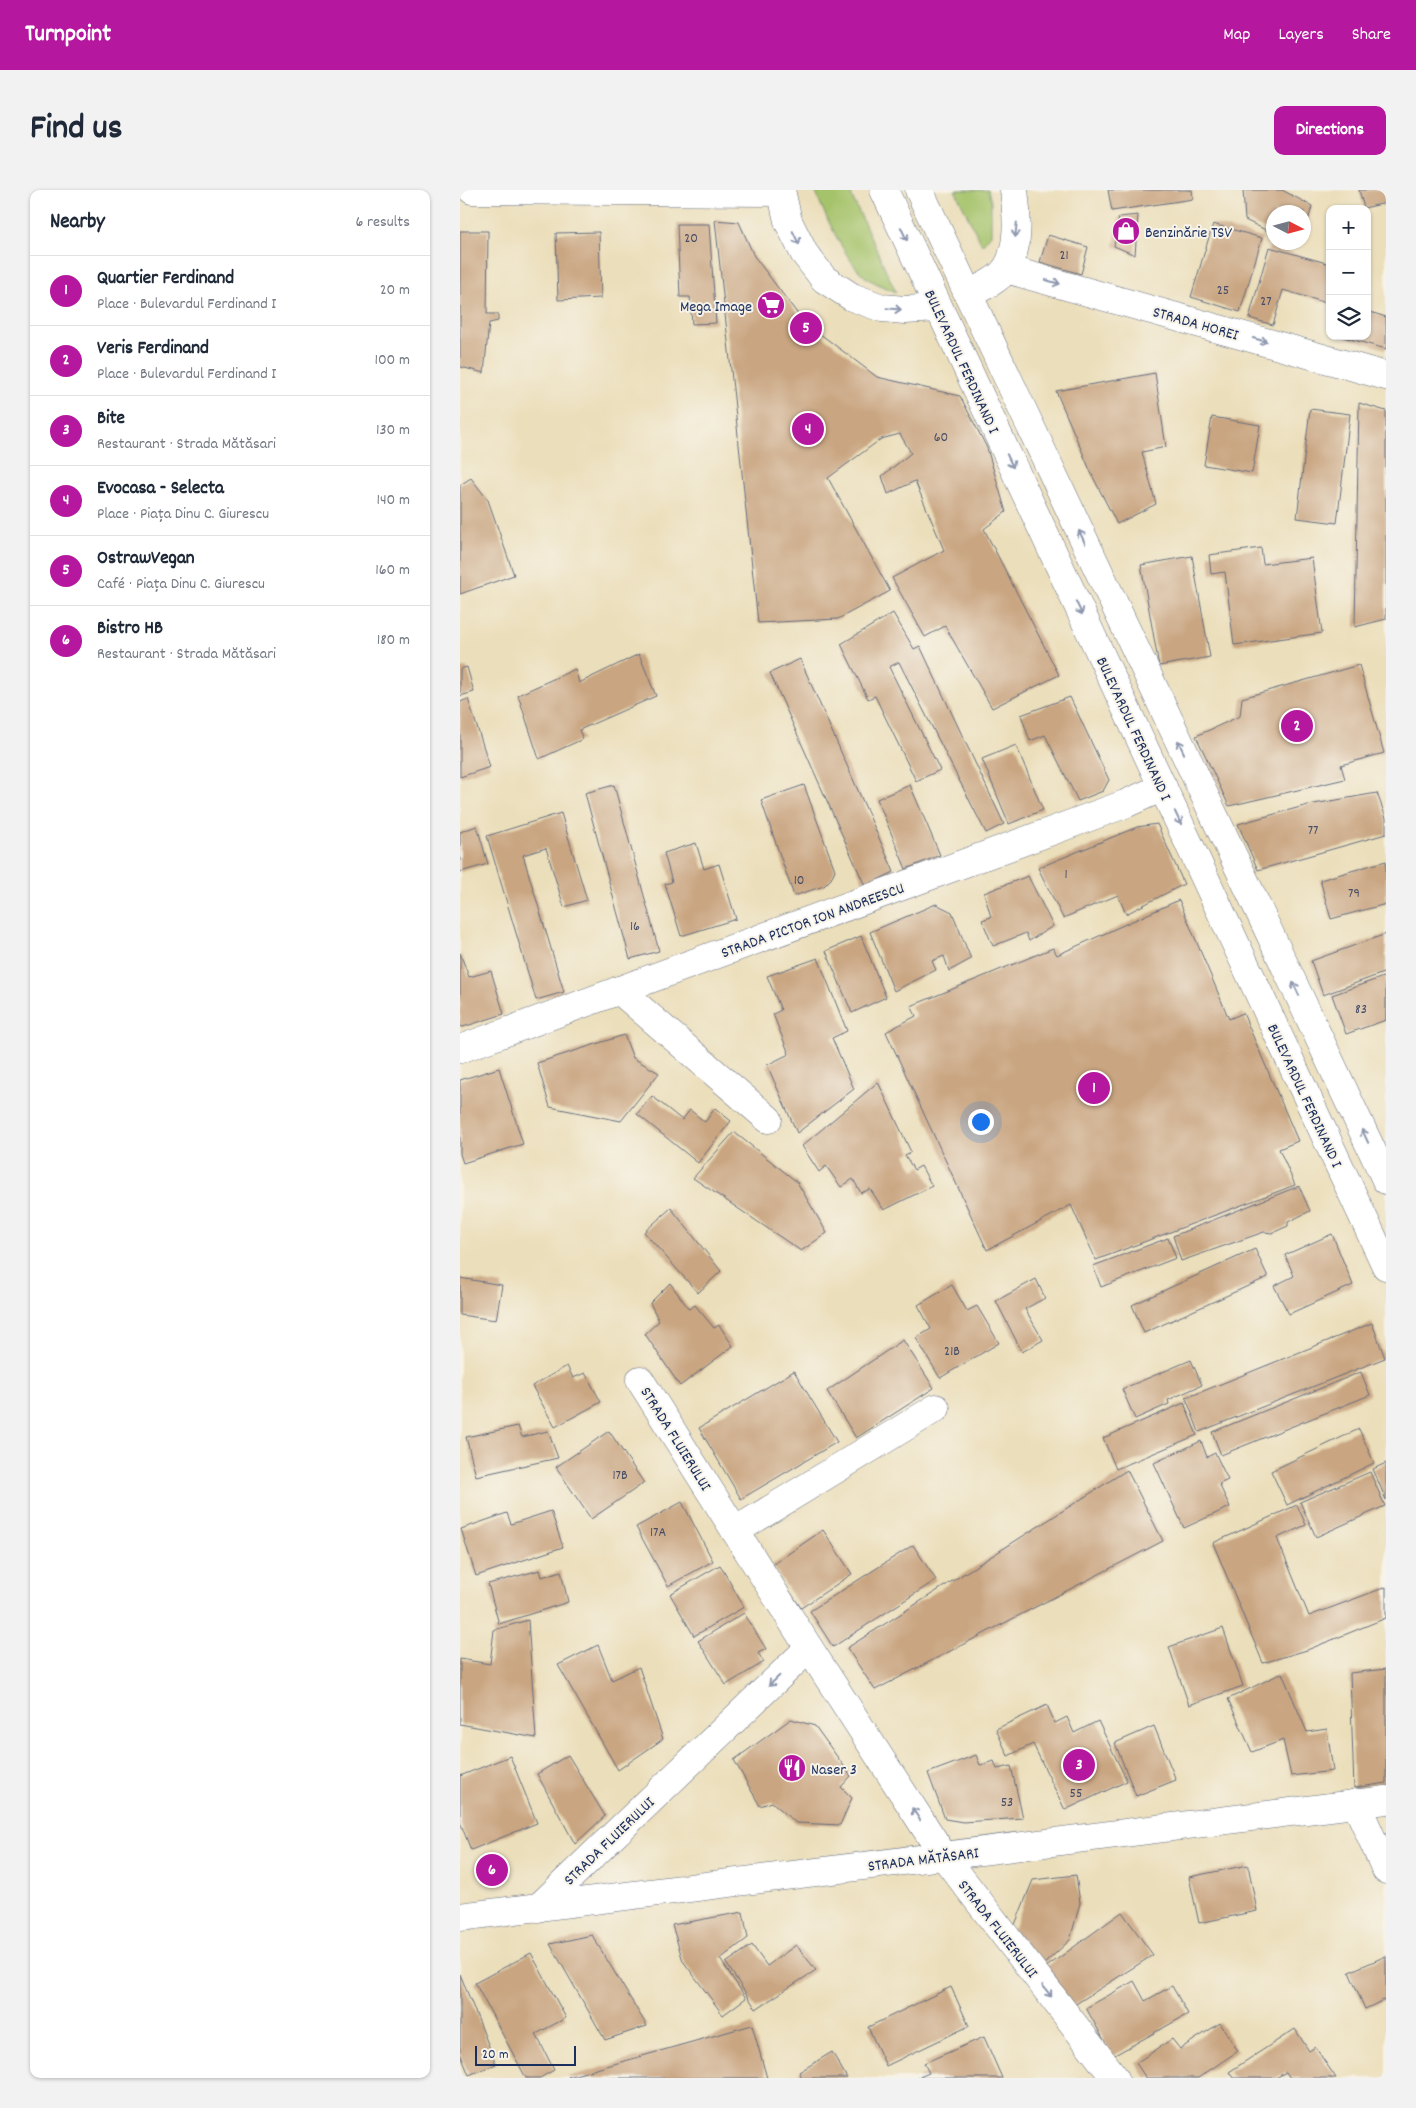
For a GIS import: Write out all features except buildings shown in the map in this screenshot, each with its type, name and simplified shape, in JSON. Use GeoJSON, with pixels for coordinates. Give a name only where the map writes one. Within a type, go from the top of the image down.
{"type":"FeatureCollection","features":[{"type":"Feature","properties":{"kind":"street"},"geometry":{"type":"LineString","coordinates":[[472,190],[781,191],[788,221],[804,253],[824,279],[852,297],[882,308],[905,310],[938,308]]}},
{"type":"Feature","properties":{"kind":"street","name":"BULEVARDUL FERDINAND I"},"geometry":{"type":"LineString","coordinates":[[884,190],[1386,1266]]}},
{"type":"Feature","properties":{"kind":"street","name":"BULEVARDUL FERDINAND I"},"geometry":{"type":"LineString","coordinates":[[919,190],[1386,1180]]}},
{"type":"Feature","properties":{"kind":"street"},"geometry":{"type":"LineString","coordinates":[[968,294],[994,280],[1006,269],[1014,249],[1017,220],[1014,190]]}},
{"type":"Feature","properties":{"kind":"street","name":"STRADA HOREI"},"geometry":{"type":"LineString","coordinates":[[1006,269],[1386,376]]}},
{"type":"Feature","properties":{"kind":"street"},"geometry":{"type":"LineString","coordinates":[[954,343],[984,329]]}},
{"type":"Feature","properties":{"kind":"street","name":"STRADA PICTOR ION ANDREESCU"},"geometry":{"type":"LineString","coordinates":[[460,1048],[1116,807],[1163,787]]}},
{"type":"Feature","properties":{"kind":"street"},"geometry":{"type":"LineString","coordinates":[[619,990],[768,1119]]}},
{"type":"Feature","properties":{"kind":"street","name":"STRADA FLUIERULUI"},"geometry":{"type":"LineString","coordinates":[[640,1380],[809,1648],[943,1855],[1114,2078]]}},
{"type":"Feature","properties":{"kind":"street"},"geometry":{"type":"LineString","coordinates":[[735,1531],[936,1408]]}},
{"type":"Feature","properties":{"kind":"street","name":"STRADA FLUIERULUI"},"geometry":{"type":"LineString","coordinates":[[538,1908],[809,1648]]}},
{"type":"Feature","properties":{"kind":"street","name":"STRADA MĂTĂSARI"},"geometry":{"type":"LineString","coordinates":[[460,1917],[1386,1800]]}},
{"type":"Feature","properties":{"kind":"street"},"geometry":{"type":"LineString","coordinates":[[1356,1804],[1386,1870]]}},
{"type":"Feature","properties":{"kind":"green space"},"geometry":{"type":"Polygon","coordinates":[[[815,190],[849,190],[896,292],[868,279],[852,263],[830,224],[815,190]]]}},
{"type":"Feature","properties":{"kind":"green space"},"geometry":{"type":"Polygon","coordinates":[[[955,190],[988,190],[991,202],[991,234],[982,245],[955,190]]]}},
{"type":"Feature","properties":{"kind":"place","name":"Benzinărie TSV"},"geometry":{"type":"Point","coordinates":[1126,231]}},
{"type":"Feature","properties":{"kind":"place","name":"Mega Image"},"geometry":{"type":"Point","coordinates":[771,305]}},
{"type":"Feature","properties":{"kind":"place","name":"OstrawVegan"},"geometry":{"type":"Point","coordinates":[806,328]}},
{"type":"Feature","properties":{"kind":"place","name":"Evocasa - Selecta"},"geometry":{"type":"Point","coordinates":[808,429]}},
{"type":"Feature","properties":{"kind":"place","name":"Veris Ferdinand"},"geometry":{"type":"Point","coordinates":[1297,726]}},
{"type":"Feature","properties":{"kind":"place","name":"Quartier Ferdinand"},"geometry":{"type":"Point","coordinates":[1094,1088]}},
{"type":"Feature","properties":{"kind":"place","name":"Bite"},"geometry":{"type":"Point","coordinates":[1079,1765]}},
{"type":"Feature","properties":{"kind":"place","name":"Naser 3"},"geometry":{"type":"Point","coordinates":[792,1768]}},
{"type":"Feature","properties":{"kind":"place","name":"Bistro HB"},"geometry":{"type":"Point","coordinates":[492,1870]}}]}
